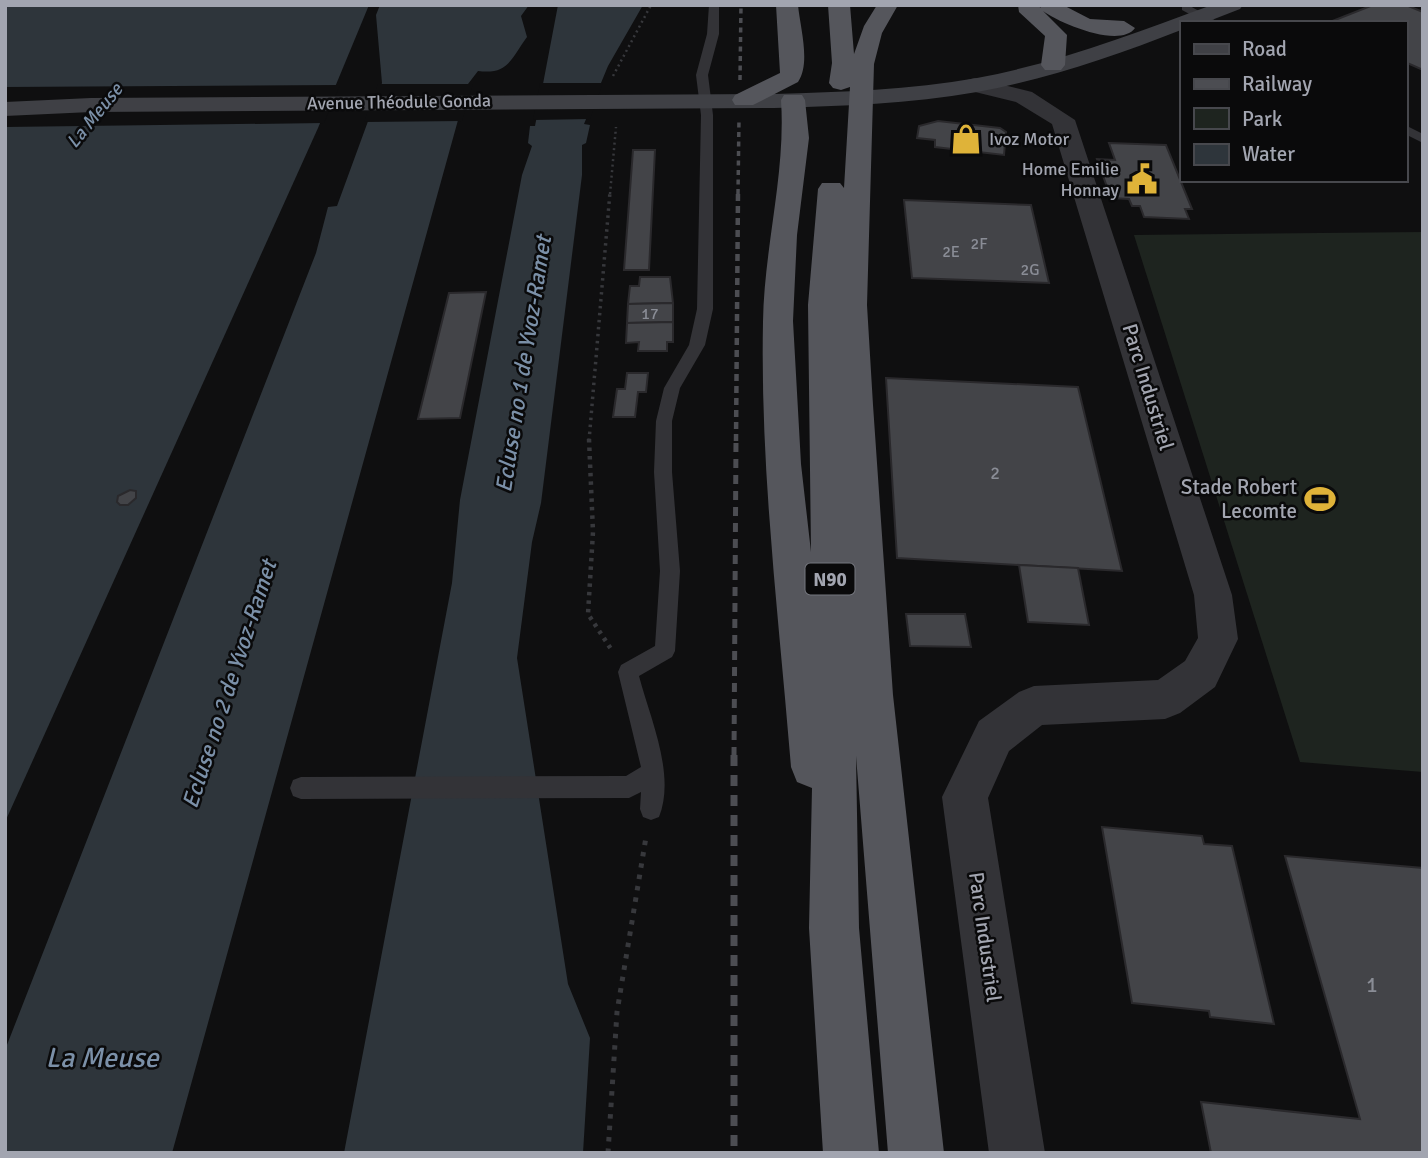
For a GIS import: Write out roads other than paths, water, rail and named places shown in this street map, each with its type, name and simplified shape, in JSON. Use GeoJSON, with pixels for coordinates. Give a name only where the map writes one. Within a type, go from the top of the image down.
{"type":"FeatureCollection","features":[{"type":"Feature","properties":{"kind":"highway"},"geometry":{"type":"LineString","coordinates":[[744,100],[790,77],[793,66],[787,5]]}},
{"type":"Feature","properties":{"kind":"highway","name":"N90"},"geometry":{"type":"LineString","coordinates":[[839,5],[843,63],[823,305],[834,729],[834,928],[851,1153]]}},
{"type":"Feature","properties":{"kind":"highway","name":"N90"},"geometry":{"type":"LineString","coordinates":[[854,5],[863,64],[852,305],[856,405],[872,695],[916,1153]]}},
{"type":"Feature","properties":{"kind":"highway"},"geometry":{"type":"LineString","coordinates":[[863,64],[867,39],[876,19],[888,5]]}},
{"type":"Feature","properties":{"kind":"highway"},"geometry":{"type":"LineString","coordinates":[[1025,5],[1045,21],[1056,36],[1063,62]]}},
{"type":"Feature","properties":{"kind":"highway"},"geometry":{"type":"LineString","coordinates":[[1049,5],[1068,20],[1088,26],[1124,29]]}},
{"type":"Feature","properties":{"kind":"highway"},"geometry":{"type":"LineString","coordinates":[[1063,62],[1073,34],[1068,20]]}},
{"type":"Feature","properties":{"kind":"highway"},"geometry":{"type":"LineString","coordinates":[[803,99],[783,235],[778,321],[783,464],[806,712],[834,928]]}},
{"type":"Feature","properties":{"kind":"main road","name":"Avenue Théodule Gonda"},"geometry":{"type":"LineString","coordinates":[[5,109],[91,105],[744,100],[886,96],[975,85],[1063,62],[1233,5]]}},
{"type":"Feature","properties":{"kind":"main road","name":"Avenue Théodule Gonda"},"geometry":{"type":"LineString","coordinates":[[1063,62],[1086,44],[1124,29],[1194,16]]}},
{"type":"Feature","properties":{"kind":"street","name":"Parc Industriel"},"geometry":{"type":"LineString","coordinates":[[975,85],[1024,97],[1063,120],[1213,595],[1218,639],[1200,674],[1165,699],[1034,706],[994,736],[965,797],[1017,1153]]}},
{"type":"Feature","properties":{"kind":"lane"},"geometry":{"type":"LineString","coordinates":[[651,809],[653,772],[628,672],[665,650],[670,571],[663,472],[664,421],[672,388],[697,345],[705,309],[706,100],[702,75],[713,34],[713,5]]}},
{"type":"Feature","properties":{"kind":"lane"},"geometry":{"type":"LineString","coordinates":[[1407,130],[1423,139]]}},
{"type":"Feature","properties":{"kind":"lane"},"geometry":{"type":"LineString","coordinates":[[302,788],[629,787],[653,772]]}},
{"type":"Feature","properties":{"kind":"water","name":"La Meuse"},"geometry":{"type":"Polygon","coordinates":[[[5,5],[369,5],[318,128],[5,822],[5,5]]]}},
{"type":"Feature","properties":{"kind":"water","name":"La Meuse"},"geometry":{"type":"Polygon","coordinates":[[[380,5],[529,5],[521,16],[527,37],[508,64],[488,72],[478,71],[468,84],[172,1153],[5,1153],[5,1050],[316,253],[328,207],[337,206],[382,83],[376,15],[380,5]]]}},
{"type":"Feature","properties":{"kind":"water","name":"Ecluse no 1 de Yvoz-Ramet"},"geometry":{"type":"Polygon","coordinates":[[[558,5],[643,5],[608,66],[584,124],[590,125],[586,143],[582,145],[582,175],[541,503],[532,542],[517,658],[568,984],[590,1038],[583,1153],[344,1153],[452,583],[460,500],[522,175],[532,146],[528,143],[530,126],[535,126],[558,5]]]}},
{"type":"Feature","properties":{"kind":"railway"},"geometry":{"type":"LineString","coordinates":[[740,80],[741,5]]}},
{"type":"Feature","properties":{"kind":"railway"},"geometry":{"type":"LineString","coordinates":[[738,194],[739,118]]}},
{"type":"Feature","properties":{"kind":"railway"},"geometry":{"type":"LineString","coordinates":[[736,441],[738,192]]}},
{"type":"Feature","properties":{"kind":"railway"},"geometry":{"type":"LineString","coordinates":[[734,756],[736,439]]}},
{"type":"Feature","properties":{"kind":"railway"},"geometry":{"type":"LineString","coordinates":[[734,756],[734,1153]]}},
{"type":"Feature","properties":{"kind":"place","name":"Ivoz Motor"},"geometry":{"type":"Point","coordinates":[966,139]}},
{"type":"Feature","properties":{"kind":"place","name":"Home Emilie Honnay"},"geometry":{"type":"Point","coordinates":[1142,179]}},
{"type":"Feature","properties":{"kind":"place","name":"Stade Robert Lecomte"},"geometry":{"type":"Point","coordinates":[1320,499]}},
{"type":"Feature","properties":{"kind":"water label","name":"Ecluse no 2 de Yvoz-Ramet"},"geometry":{"type":"Point","coordinates":[229,684]}}]}
